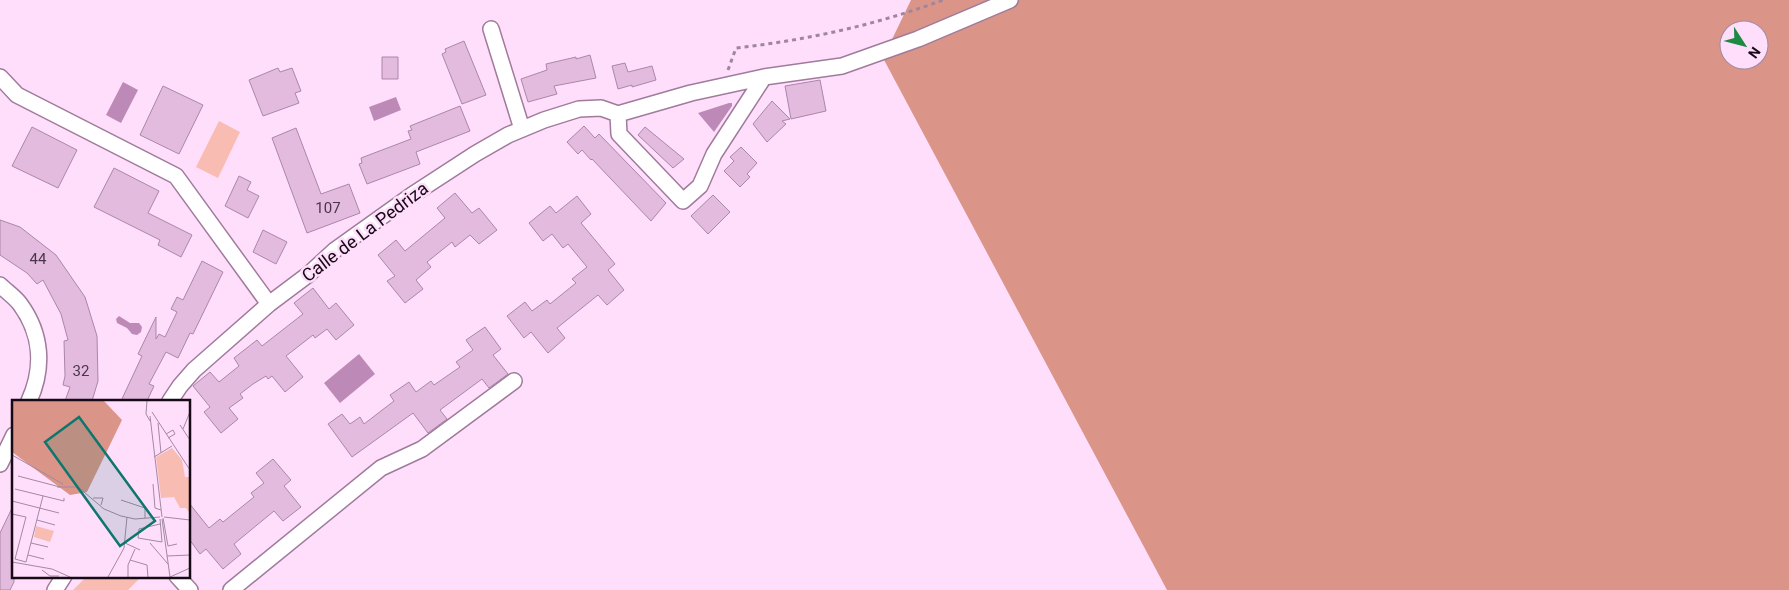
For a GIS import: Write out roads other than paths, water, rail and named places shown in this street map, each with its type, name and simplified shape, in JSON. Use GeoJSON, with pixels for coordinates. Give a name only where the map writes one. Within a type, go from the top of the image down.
{"type":"FeatureCollection","features":[{"type":"Feature","properties":{"kind":"street","name":"Calle de La Pedriza"},"geometry":{"type":"LineString","coordinates":[[171,400],[194,370],[269,304],[309,274],[335,250],[412,195],[475,154],[522,129],[544,120],[579,110],[601,108],[618,114],[764,77],[842,66],[918,39],[1010,0]]}},
{"type":"Feature","properties":{"kind":"street"},"geometry":{"type":"LineString","coordinates":[[491,29],[522,129]]}},
{"type":"Feature","properties":{"kind":"street"},"geometry":{"type":"LineString","coordinates":[[0,77],[17,95],[176,176],[269,304]]}},
{"type":"Feature","properties":{"kind":"street"},"geometry":{"type":"LineString","coordinates":[[618,114],[619,134],[684,201],[700,186],[714,154],[764,77]]}},
{"type":"Feature","properties":{"kind":"street"},"geometry":{"type":"LineString","coordinates":[[0,285],[20,303],[34,328],[39,356],[36,384],[29,400]]}},
{"type":"Feature","properties":{"kind":"street"},"geometry":{"type":"LineString","coordinates":[[231,590],[381,468],[422,450],[514,382]]}},
{"type":"Feature","properties":{"kind":"street"},"geometry":{"type":"LineString","coordinates":[[0,464],[12,438]]}},
{"type":"Feature","properties":{"kind":"street"},"geometry":{"type":"LineString","coordinates":[[55,590],[63,578]]}},
{"type":"Feature","properties":{"kind":"street"},"geometry":{"type":"LineString","coordinates":[[179,578],[190,590]]}}]}
